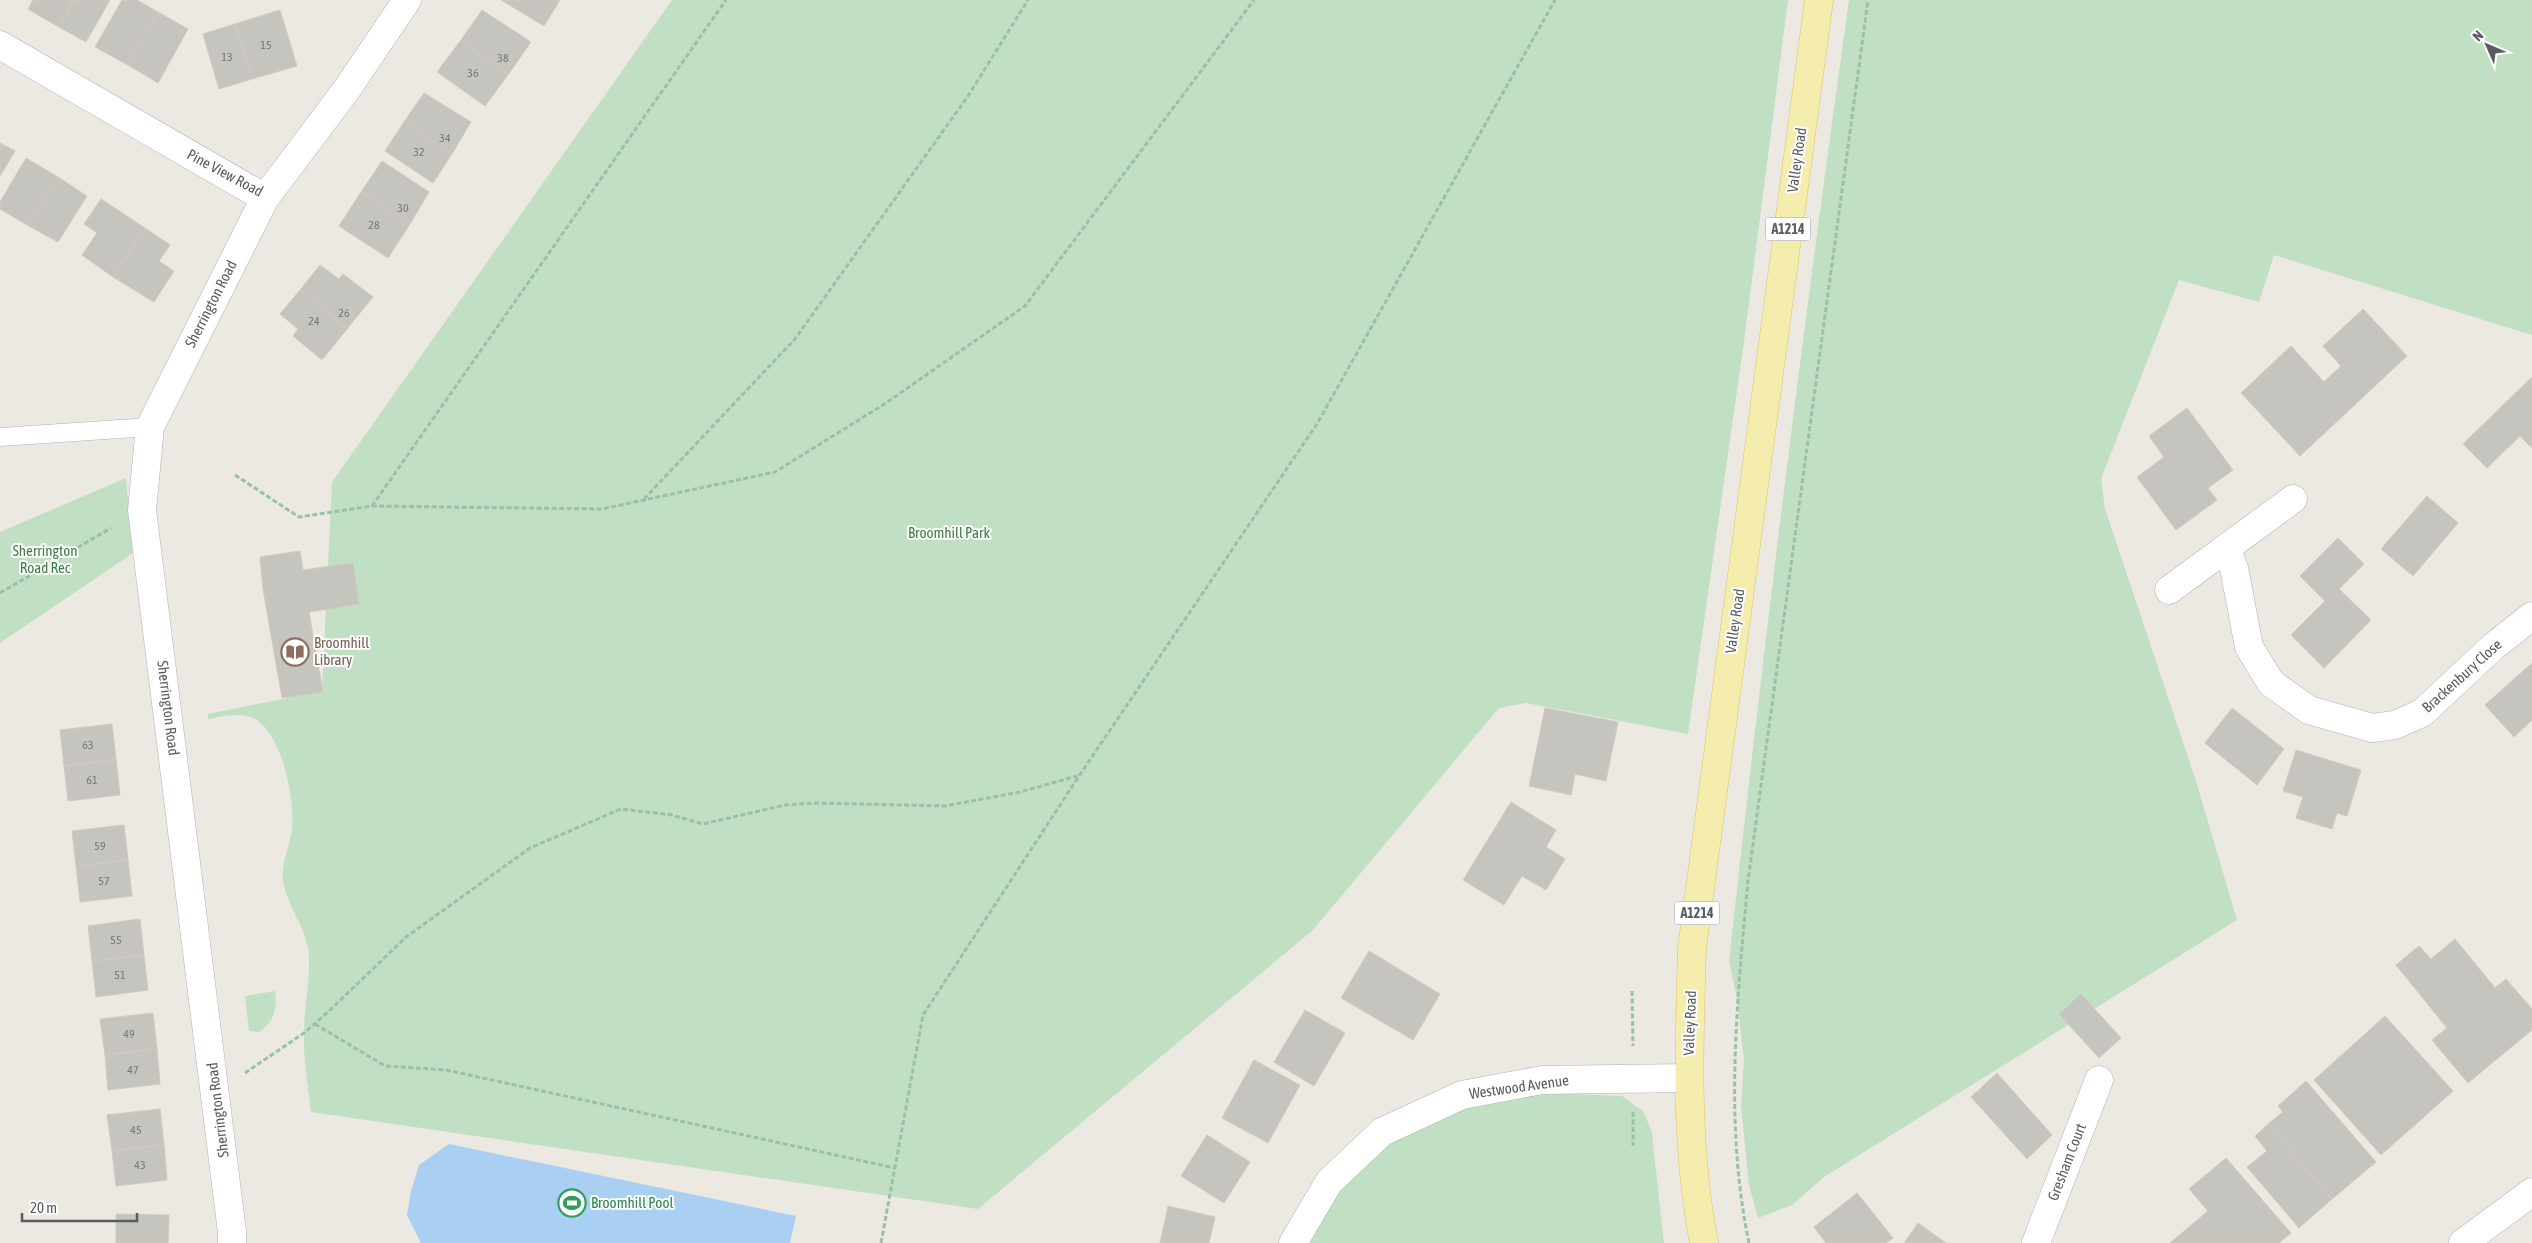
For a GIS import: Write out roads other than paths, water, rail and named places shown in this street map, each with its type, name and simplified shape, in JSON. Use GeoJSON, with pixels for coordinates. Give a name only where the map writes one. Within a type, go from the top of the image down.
{"type":"FeatureCollection","features":[{"type":"Feature","properties":{"kind":"main road","name":"Valley Road"},"geometry":{"type":"LineString","coordinates":[[1704,1243],[1694,1185],[1688,1078],[1694,939],[1819,0]]}},
{"type":"Feature","properties":{"kind":"street","name":"Pine View Road"},"geometry":{"type":"LineString","coordinates":[[0,45],[265,198],[347,89],[407,0]]}},
{"type":"Feature","properties":{"kind":"street","name":"Sherrington Road"},"geometry":{"type":"LineString","coordinates":[[232,1243],[216,1093],[142,510],[150,427],[265,198]]}},
{"type":"Feature","properties":{"kind":"street"},"geometry":{"type":"LineString","coordinates":[[2169,590],[2294,499]]}},
{"type":"Feature","properties":{"kind":"street","name":"Brackenbury Close"},"geometry":{"type":"LineString","coordinates":[[2226,549],[2234,568],[2249,647],[2271,683],[2308,710],[2372,728],[2395,725],[2422,713],[2494,646],[2532,616]]}},
{"type":"Feature","properties":{"kind":"street","name":"Westwood Avenue"},"geometry":{"type":"LineString","coordinates":[[1293,1243],[1329,1182],[1382,1132],[1462,1095],[1542,1080],[1688,1078]]}},
{"type":"Feature","properties":{"kind":"street","name":"Gresham Court"},"geometry":{"type":"LineString","coordinates":[[2036,1243],[2099,1080]]}},
{"type":"Feature","properties":{"kind":"street"},"geometry":{"type":"LineString","coordinates":[[2463,1243],[2532,1192]]}},
{"type":"Feature","properties":{"kind":"lane"},"geometry":{"type":"LineString","coordinates":[[0,437],[150,427]]}},
{"type":"Feature","properties":{"kind":"water","name":"Broomhill Pool"},"geometry":{"type":"Polygon","coordinates":[[[449,1144],[796,1216],[790,1243],[421,1243],[407,1215],[411,1191],[419,1165],[449,1144]]]}},
{"type":"Feature","properties":{"kind":"place","name":"Broomhill Library"},"geometry":{"type":"Point","coordinates":[295,652]}},
{"type":"Feature","properties":{"kind":"place","name":"Broomhill Pool"},"geometry":{"type":"Point","coordinates":[572,1203]}},
{"type":"Feature","properties":{"kind":"park label","name":"Broomhill Park"},"geometry":{"type":"Point","coordinates":[949,533]}},
{"type":"Feature","properties":{"kind":"park label","name":"Sherrington Road Rec"},"geometry":{"type":"Point","coordinates":[45,560]}}]}
